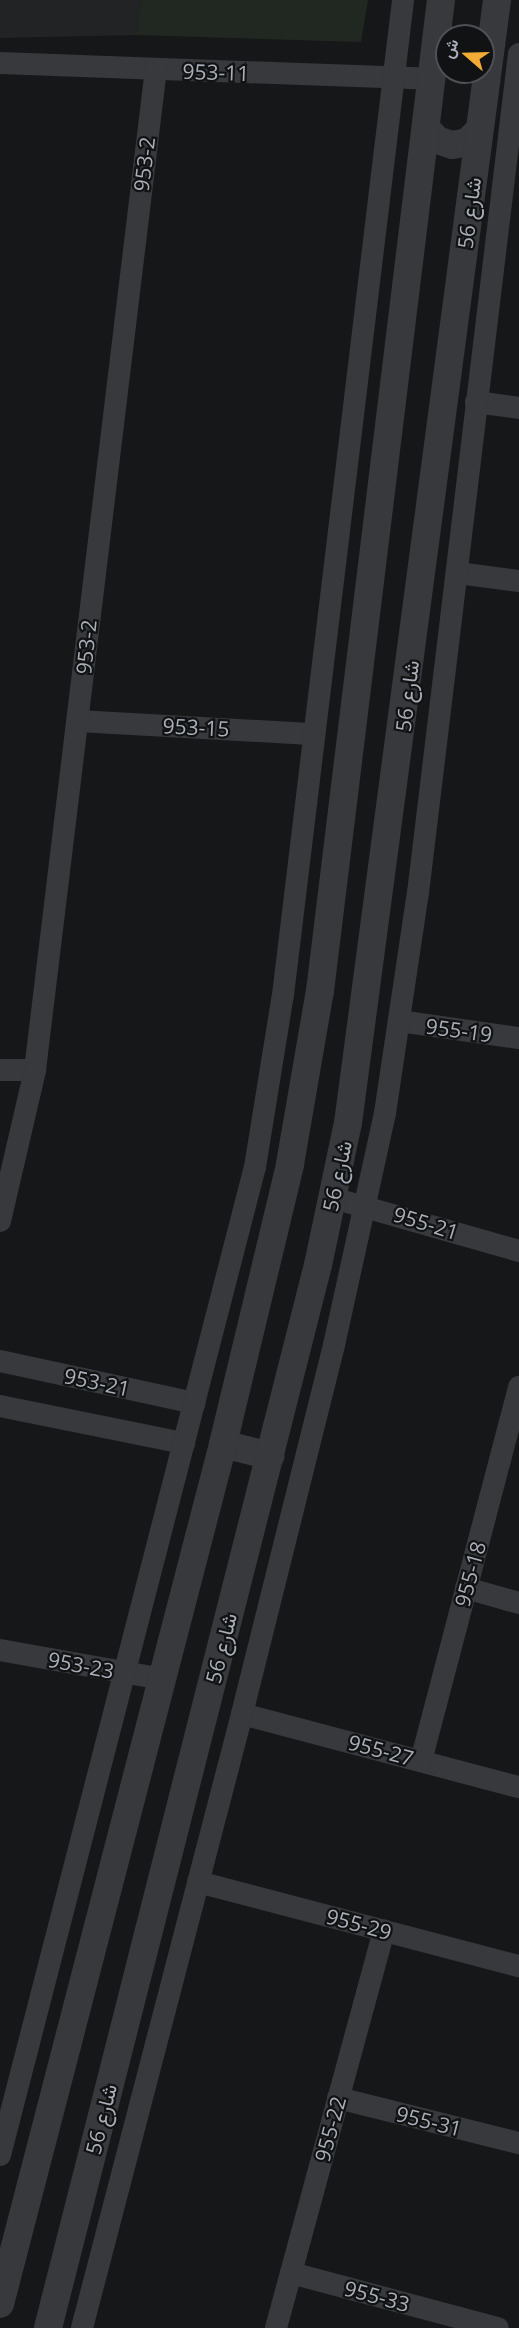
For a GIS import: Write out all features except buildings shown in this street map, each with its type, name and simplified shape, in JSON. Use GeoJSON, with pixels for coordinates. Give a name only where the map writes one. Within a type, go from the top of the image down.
{"type":"FeatureCollection","features":[{"type":"Feature","properties":{"kind":"street"},"geometry":{"type":"LineString","coordinates":[[0,2155],[122,1673],[195,1403],[255,1167],[283,995],[403,0]]}},
{"type":"Feature","properties":{"kind":"street"},"geometry":{"type":"LineString","coordinates":[[0,2304],[163,1679],[277,1228],[316,1013],[441,0]]}},
{"type":"Feature","properties":{"kind":"street","name":"شارع 56"},"geometry":{"type":"LineString","coordinates":[[494,24],[497,0]]}},
{"type":"Feature","properties":{"kind":"street"},"geometry":{"type":"LineString","coordinates":[[82,2328],[242,1713],[366,1205],[399,1021],[458,573],[476,402],[519,56],[495,55]]}},
{"type":"Feature","properties":{"kind":"street","name":"953-11"},"geometry":{"type":"LineString","coordinates":[[0,63],[432,79]]}},
{"type":"Feature","properties":{"kind":"street","name":"953-2"},"geometry":{"type":"LineString","coordinates":[[0,1221],[35,1070],[156,69]]}},
{"type":"Feature","properties":{"kind":"street","name":"شارع 56"},"geometry":{"type":"LineString","coordinates":[[48,2328],[270,1456],[333,1197],[373,963],[486,84]]}},
{"type":"Feature","properties":{"kind":"street"},"geometry":{"type":"LineString","coordinates":[[426,128],[437,140],[452,145],[467,141],[479,131]]}},
{"type":"Feature","properties":{"kind":"street"},"geometry":{"type":"LineString","coordinates":[[421,171],[434,164],[449,164],[463,169],[473,180]]}},
{"type":"Feature","properties":{"kind":"street"},"geometry":{"type":"LineString","coordinates":[[476,402],[519,408]]}},
{"type":"Feature","properties":{"kind":"street"},"geometry":{"type":"LineString","coordinates":[[458,573],[519,581]]}},
{"type":"Feature","properties":{"kind":"street","name":"953-15"},"geometry":{"type":"LineString","coordinates":[[78,721],[314,734]]}},
{"type":"Feature","properties":{"kind":"street","name":"955-19"},"geometry":{"type":"LineString","coordinates":[[399,1021],[519,1038]]}},
{"type":"Feature","properties":{"kind":"street"},"geometry":{"type":"LineString","coordinates":[[0,1070],[35,1070]]}},
{"type":"Feature","properties":{"kind":"street","name":"955-21"},"geometry":{"type":"LineString","coordinates":[[333,1197],[519,1251]]}},
{"type":"Feature","properties":{"kind":"street","name":"953-21"},"geometry":{"type":"LineString","coordinates":[[0,1361],[195,1403]]}},
{"type":"Feature","properties":{"kind":"street","name":"955-18"},"geometry":{"type":"LineString","coordinates":[[421,1761],[466,1588],[514,1426],[519,1387]]}},
{"type":"Feature","properties":{"kind":"street","name":"953-21"},"geometry":{"type":"LineString","coordinates":[[0,1406],[184,1443]]}},
{"type":"Feature","properties":{"kind":"street"},"geometry":{"type":"LineString","coordinates":[[223,1444],[270,1456]]}},
{"type":"Feature","properties":{"kind":"street"},"geometry":{"type":"LineString","coordinates":[[466,1588],[519,1603]]}},
{"type":"Feature","properties":{"kind":"street","name":"953-23"},"geometry":{"type":"LineString","coordinates":[[0,1650],[163,1679]]}},
{"type":"Feature","properties":{"kind":"street","name":"955-27"},"geometry":{"type":"LineString","coordinates":[[242,1713],[519,1787]]}},
{"type":"Feature","properties":{"kind":"street","name":"955-29"},"geometry":{"type":"LineString","coordinates":[[198,1882],[519,1966]]}},
{"type":"Feature","properties":{"kind":"street","name":"955-22"},"geometry":{"type":"LineString","coordinates":[[276,2328],[384,1930]]}},
{"type":"Feature","properties":{"kind":"street","name":"955-31"},"geometry":{"type":"LineString","coordinates":[[338,2098],[519,2144]]}},
{"type":"Feature","properties":{"kind":"street","name":"955-33"},"geometry":{"type":"LineString","coordinates":[[291,2273],[498,2328]]}},
{"type":"Feature","properties":{"kind":"shaded area"},"geometry":{"type":"Polygon","coordinates":[[[0,0],[141,0],[136,35],[0,38],[0,0]]]}},
{"type":"Feature","properties":{"kind":"shaded area"},"geometry":{"type":"Polygon","coordinates":[[[141,0],[368,0],[361,42],[136,35],[141,0]]]}}]}
